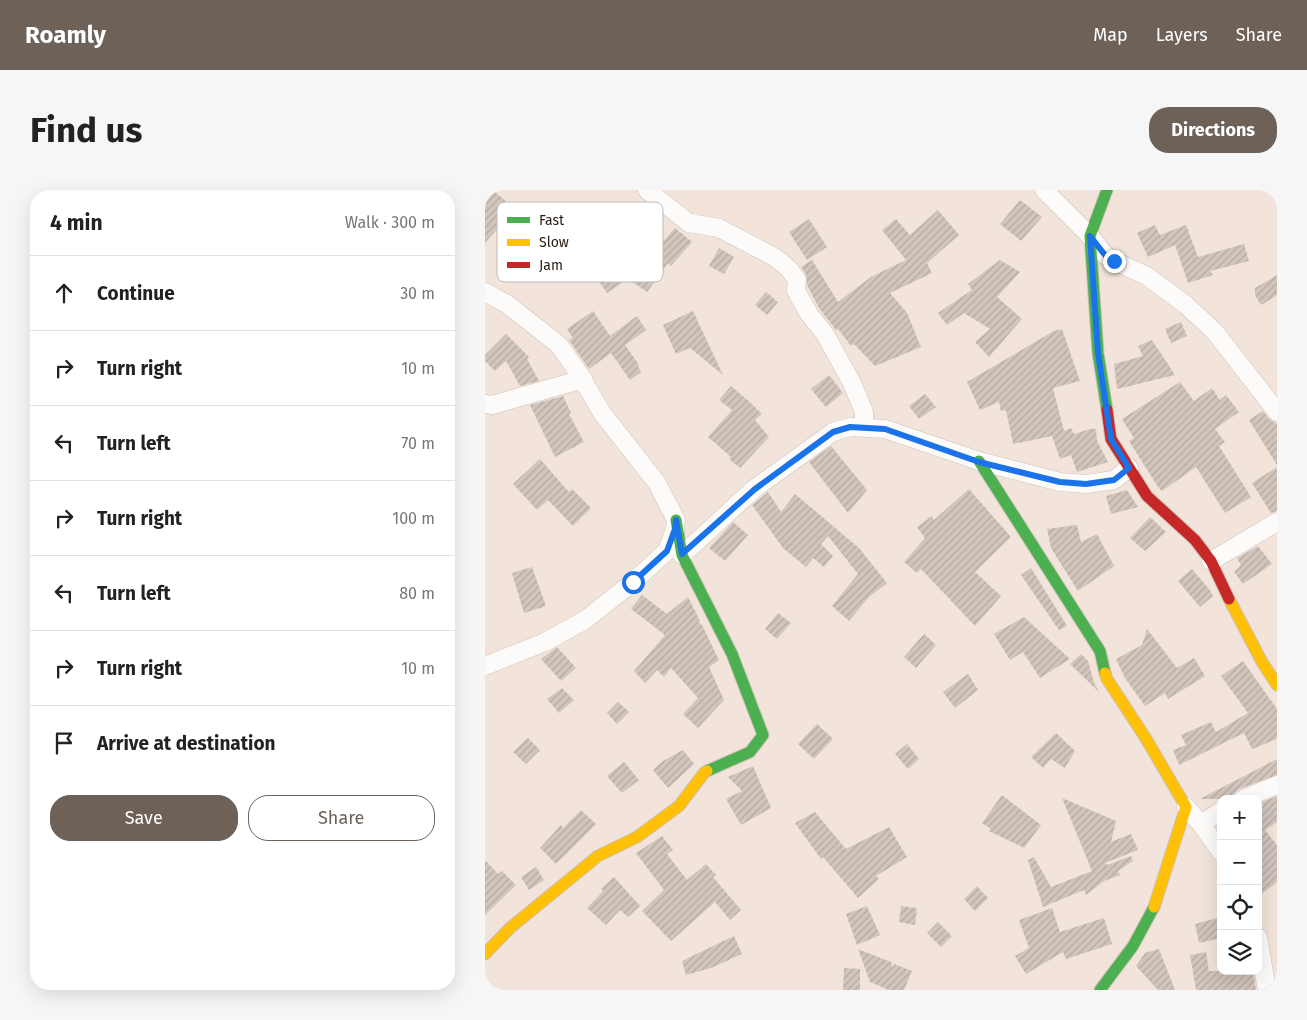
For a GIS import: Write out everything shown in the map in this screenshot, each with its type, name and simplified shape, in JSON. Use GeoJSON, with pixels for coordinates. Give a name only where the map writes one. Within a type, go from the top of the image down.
{"type":"FeatureCollection","features":[{"type":"Feature","properties":{"kind":"street"},"geometry":{"type":"LineString","coordinates":[[647,190],[662,202]]}},
{"type":"Feature","properties":{"kind":"street"},"geometry":{"type":"LineString","coordinates":[[1044,190],[1090,236],[1105,255],[1147,276],[1186,304],[1215,332],[1277,412]]}},
{"type":"Feature","properties":{"kind":"street"},"geometry":{"type":"LineString","coordinates":[[1107,190],[1090,236],[1098,353],[1111,439],[1147,496],[1195,540],[1211,561],[1243,627],[1277,685]]}},
{"type":"Feature","properties":{"kind":"street"},"geometry":{"type":"LineString","coordinates":[[663,203],[689,223],[719,228],[776,258],[789,269],[797,280],[796,291],[809,314],[825,334],[852,383],[863,412],[864,426]]}},
{"type":"Feature","properties":{"kind":"street"},"geometry":{"type":"LineString","coordinates":[[485,292],[507,304],[559,346],[583,380],[602,413],[657,483],[676,520],[682,554],[732,654],[763,735],[750,752],[705,773],[679,806],[637,836],[598,856],[559,886],[510,928],[485,954]]}},
{"type":"Feature","properties":{"kind":"street"},"geometry":{"type":"LineString","coordinates":[[485,404],[492,405],[583,380]]}},
{"type":"Feature","properties":{"kind":"street"},"geometry":{"type":"LineString","coordinates":[[682,554],[755,489],[833,432],[850,427],[864,426],[885,429],[979,462],[1060,482],[1086,484],[1114,480],[1129,468]]}},
{"type":"Feature","properties":{"kind":"street"},"geometry":{"type":"LineString","coordinates":[[979,462],[1100,651],[1107,679],[1145,737],[1173,788],[1217,846]]}},
{"type":"Feature","properties":{"kind":"street"},"geometry":{"type":"LineString","coordinates":[[485,666],[545,642],[585,620],[633,582],[667,551],[675,529],[676,520]]}},
{"type":"Feature","properties":{"kind":"street"},"geometry":{"type":"LineString","coordinates":[[1211,561],[1277,522]]}},
{"type":"Feature","properties":{"kind":"street"},"geometry":{"type":"LineString","coordinates":[[1252,795],[1277,784]]}},
{"type":"Feature","properties":{"kind":"street"},"geometry":{"type":"LineString","coordinates":[[1100,990],[1143,930],[1159,891],[1186,807]]}},
{"type":"Feature","properties":{"kind":"street"},"geometry":{"type":"LineString","coordinates":[[1201,824],[1217,814]]}},
{"type":"Feature","properties":{"kind":"street"},"geometry":{"type":"LineString","coordinates":[[1262,961],[1267,990]]}},
{"type":"Feature","properties":{"kind":"building"},"geometry":{"type":"Polygon","coordinates":[[[494,191],[507,202],[497,202],[497,229],[485,243],[485,201],[494,191]]]}},
{"type":"Feature","properties":{"kind":"building"},"geometry":{"type":"Polygon","coordinates":[[[1020,200],[1042,217],[1021,241],[1000,224],[1020,200]]]}},
{"type":"Feature","properties":{"kind":"building"},"geometry":{"type":"Polygon","coordinates":[[[938,210],[959,235],[927,263],[932,273],[890,293],[907,313],[921,347],[875,366],[854,344],[851,346],[819,308],[807,285],[806,274],[801,267],[812,260],[838,302],[871,277],[906,260],[882,230],[896,219],[910,235],[938,210]]]}},
{"type":"Feature","properties":{"kind":"building"},"geometry":{"type":"Polygon","coordinates":[[[809,219],[827,247],[807,260],[789,232],[809,219]]]}},
{"type":"Feature","properties":{"kind":"building"},"geometry":{"type":"Polygon","coordinates":[[[1155,225],[1160,235],[1186,225],[1198,257],[1244,244],[1249,261],[1210,271],[1213,275],[1188,283],[1175,245],[1148,257],[1137,233],[1155,225]]]}},
{"type":"Feature","properties":{"kind":"building"},"geometry":{"type":"Polygon","coordinates":[[[675,228],[692,242],[671,266],[668,263],[663,270],[663,242],[675,228]]]}},
{"type":"Feature","properties":{"kind":"building"},"geometry":{"type":"Polygon","coordinates":[[[719,248],[734,257],[724,274],[709,266],[719,248]]]}},
{"type":"Feature","properties":{"kind":"building"},"geometry":{"type":"Polygon","coordinates":[[[1000,260],[1020,272],[997,297],[1022,319],[989,357],[975,342],[990,329],[964,313],[947,325],[938,313],[972,290],[968,284],[1000,260]]]}},
{"type":"Feature","properties":{"kind":"building"},"geometry":{"type":"Polygon","coordinates":[[[1277,275],[1277,295],[1261,305],[1255,295],[1255,288],[1277,275]]]}},
{"type":"Feature","properties":{"kind":"building"},"geometry":{"type":"Polygon","coordinates":[[[599,282],[624,282],[607,293],[599,282]]]}},
{"type":"Feature","properties":{"kind":"building"},"geometry":{"type":"Polygon","coordinates":[[[632,282],[654,282],[647,292],[632,282]]]}},
{"type":"Feature","properties":{"kind":"building"},"geometry":{"type":"Polygon","coordinates":[[[766,292],[778,302],[767,315],[755,305],[766,292]]]}},
{"type":"Feature","properties":{"kind":"building"},"geometry":{"type":"Polygon","coordinates":[[[593,311],[610,336],[637,316],[646,330],[625,345],[639,365],[641,372],[630,380],[611,353],[589,369],[569,340],[573,338],[567,329],[593,311]]]}},
{"type":"Feature","properties":{"kind":"building"},"geometry":{"type":"Polygon","coordinates":[[[693,311],[723,375],[690,348],[676,354],[663,325],[693,311]]]}},
{"type":"Feature","properties":{"kind":"building"},"geometry":{"type":"Polygon","coordinates":[[[1181,322],[1187,336],[1171,343],[1165,329],[1181,322]]]}},
{"type":"Feature","properties":{"kind":"building"},"geometry":{"type":"Polygon","coordinates":[[[1062,329],[1080,381],[1053,388],[1064,431],[1071,428],[1074,434],[1096,429],[1097,441],[1108,462],[1077,472],[1071,455],[1060,459],[1052,436],[1013,444],[1006,410],[1001,411],[999,402],[980,410],[967,382],[1054,331],[1062,329]]]}},
{"type":"Feature","properties":{"kind":"building"},"geometry":{"type":"Polygon","coordinates":[[[506,334],[529,357],[527,359],[539,381],[520,386],[506,361],[495,371],[485,361],[485,355],[506,334]]]}},
{"type":"Feature","properties":{"kind":"building"},"geometry":{"type":"Polygon","coordinates":[[[1152,340],[1175,375],[1117,389],[1114,364],[1143,356],[1138,346],[1152,340]]]}},
{"type":"Feature","properties":{"kind":"building"},"geometry":{"type":"Polygon","coordinates":[[[829,375],[843,393],[826,407],[811,389],[829,375]]]}},
{"type":"Feature","properties":{"kind":"building"},"geometry":{"type":"Polygon","coordinates":[[[1180,382],[1194,401],[1212,388],[1220,400],[1226,395],[1239,412],[1215,429],[1225,442],[1219,446],[1251,497],[1225,513],[1196,467],[1162,491],[1129,441],[1134,438],[1122,419],[1180,382]]]}},
{"type":"Feature","properties":{"kind":"building"},"geometry":{"type":"Polygon","coordinates":[[[731,386],[762,414],[755,420],[769,437],[740,468],[729,459],[731,457],[708,437],[732,410],[719,400],[731,386]]]}},
{"type":"Feature","properties":{"kind":"building"},"geometry":{"type":"Polygon","coordinates":[[[925,394],[936,407],[919,419],[909,406],[925,394]]]}},
{"type":"Feature","properties":{"kind":"building"},"geometry":{"type":"Polygon","coordinates":[[[563,396],[571,413],[569,414],[584,442],[555,457],[530,405],[563,396]]]}},
{"type":"Feature","properties":{"kind":"building"},"geometry":{"type":"Polygon","coordinates":[[[1263,411],[1269,419],[1277,424],[1277,465],[1249,420],[1263,411]]]}},
{"type":"Feature","properties":{"kind":"building"},"geometry":{"type":"Polygon","coordinates":[[[831,446],[867,490],[848,513],[809,462],[831,446]]]}},
{"type":"Feature","properties":{"kind":"building"},"geometry":{"type":"Polygon","coordinates":[[[540,459],[569,492],[572,489],[591,508],[573,526],[548,500],[537,510],[513,484],[540,459]]]}},
{"type":"Feature","properties":{"kind":"building"},"geometry":{"type":"Polygon","coordinates":[[[1277,467],[1277,511],[1271,513],[1252,483],[1277,467]]]}},
{"type":"Feature","properties":{"kind":"building"},"geometry":{"type":"Polygon","coordinates":[[[969,489],[1011,537],[975,572],[1001,596],[975,626],[921,569],[917,573],[904,562],[925,538],[917,527],[932,516],[934,520],[969,489]]]}},
{"type":"Feature","properties":{"kind":"building"},"geometry":{"type":"Polygon","coordinates":[[[1127,490],[1138,507],[1111,514],[1106,496],[1127,490]]]}},
{"type":"Feature","properties":{"kind":"building"},"geometry":{"type":"Polygon","coordinates":[[[768,492],[781,512],[795,494],[859,548],[887,583],[869,597],[849,621],[832,606],[858,574],[828,536],[821,544],[833,556],[824,567],[813,558],[806,567],[783,548],[752,505],[768,492]]]}},
{"type":"Feature","properties":{"kind":"building"},"geometry":{"type":"Polygon","coordinates":[[[1150,517],[1166,532],[1145,551],[1130,538],[1150,517]]]}},
{"type":"Feature","properties":{"kind":"building"},"geometry":{"type":"Polygon","coordinates":[[[733,522],[748,535],[725,561],[709,548],[733,522]]]}},
{"type":"Feature","properties":{"kind":"building"},"geometry":{"type":"Polygon","coordinates":[[[1077,525],[1081,542],[1097,534],[1114,566],[1078,591],[1051,548],[1047,529],[1077,525]]]}},
{"type":"Feature","properties":{"kind":"building"},"geometry":{"type":"Polygon","coordinates":[[[1258,546],[1272,564],[1243,584],[1234,572],[1241,565],[1237,558],[1258,546]]]}},
{"type":"Feature","properties":{"kind":"building"},"geometry":{"type":"Polygon","coordinates":[[[532,567],[546,606],[524,613],[512,573],[532,567]]]}},
{"type":"Feature","properties":{"kind":"building"},"geometry":{"type":"Polygon","coordinates":[[[1031,568],[1067,626],[1059,630],[1021,575],[1031,568]]]}},
{"type":"Feature","properties":{"kind":"building"},"geometry":{"type":"Polygon","coordinates":[[[1192,569],[1213,596],[1200,607],[1178,581],[1192,569]]]}},
{"type":"Feature","properties":{"kind":"building"},"geometry":{"type":"Polygon","coordinates":[[[642,595],[667,614],[688,597],[700,621],[698,622],[702,625],[719,660],[709,667],[724,700],[698,728],[683,714],[698,698],[671,668],[664,677],[657,670],[645,683],[634,671],[665,635],[631,609],[642,595]]]}},
{"type":"Feature","properties":{"kind":"building"},"geometry":{"type":"Polygon","coordinates":[[[778,613],[791,623],[777,639],[765,629],[778,613]]]}},
{"type":"Feature","properties":{"kind":"building"},"geometry":{"type":"Polygon","coordinates":[[[1024,617],[1070,659],[1040,678],[1023,652],[1010,660],[994,634],[1024,617]]]}},
{"type":"Feature","properties":{"kind":"building"},"geometry":{"type":"Polygon","coordinates":[[[1147,629],[1177,668],[1194,658],[1205,676],[1168,699],[1165,693],[1145,706],[1125,678],[1116,659],[1142,645],[1147,629]]]}},
{"type":"Feature","properties":{"kind":"building"},"geometry":{"type":"Polygon","coordinates":[[[924,634],[936,645],[916,668],[904,657],[924,634]]]}},
{"type":"Feature","properties":{"kind":"building"},"geometry":{"type":"Polygon","coordinates":[[[557,647],[576,668],[561,681],[541,659],[557,647]]]}},
{"type":"Feature","properties":{"kind":"building"},"geometry":{"type":"Polygon","coordinates":[[[1081,654],[1088,661],[1094,683],[1099,692],[1070,664],[1081,654]]]}},
{"type":"Feature","properties":{"kind":"building"},"geometry":{"type":"Polygon","coordinates":[[[1243,661],[1277,709],[1277,739],[1252,749],[1244,733],[1179,765],[1173,750],[1186,745],[1181,735],[1211,722],[1216,732],[1248,713],[1221,676],[1243,661]]]}},
{"type":"Feature","properties":{"kind":"building"},"geometry":{"type":"Polygon","coordinates":[[[968,674],[978,690],[955,708],[943,692],[968,674]]]}},
{"type":"Feature","properties":{"kind":"building"},"geometry":{"type":"Polygon","coordinates":[[[562,688],[574,700],[559,713],[547,699],[562,688]]]}},
{"type":"Feature","properties":{"kind":"building"},"geometry":{"type":"Polygon","coordinates":[[[618,702],[629,712],[617,724],[607,713],[618,702]]]}},
{"type":"Feature","properties":{"kind":"building"},"geometry":{"type":"Polygon","coordinates":[[[817,724],[833,739],[814,759],[798,744],[817,724]]]}},
{"type":"Feature","properties":{"kind":"building"},"geometry":{"type":"Polygon","coordinates":[[[1056,733],[1075,751],[1065,768],[1051,759],[1043,768],[1031,757],[1056,733]]]}},
{"type":"Feature","properties":{"kind":"building"},"geometry":{"type":"Polygon","coordinates":[[[528,738],[540,750],[526,764],[513,752],[528,738]]]}},
{"type":"Feature","properties":{"kind":"building"},"geometry":{"type":"Polygon","coordinates":[[[907,744],[919,759],[908,769],[895,754],[907,744]]]}},
{"type":"Feature","properties":{"kind":"building"},"geometry":{"type":"Polygon","coordinates":[[[683,750],[694,764],[668,788],[653,770],[663,761],[683,750]]]}},
{"type":"Feature","properties":{"kind":"building"},"geometry":{"type":"Polygon","coordinates":[[[1277,759],[1277,775],[1239,789],[1234,795],[1217,795],[1217,799],[1200,799],[1277,759]]]}},
{"type":"Feature","properties":{"kind":"building"},"geometry":{"type":"Polygon","coordinates":[[[624,762],[639,780],[622,793],[607,776],[624,762]]]}},
{"type":"Feature","properties":{"kind":"building"},"geometry":{"type":"Polygon","coordinates":[[[753,766],[771,808],[741,825],[726,799],[742,791],[728,777],[753,766]]]}},
{"type":"Feature","properties":{"kind":"building"},"geometry":{"type":"Polygon","coordinates":[[[1002,795],[1041,825],[1024,848],[989,831],[991,829],[982,823],[1002,795]]]}},
{"type":"Feature","properties":{"kind":"building"},"geometry":{"type":"Polygon","coordinates":[[[1277,796],[1277,822],[1265,830],[1277,845],[1277,882],[1262,894],[1262,840],[1262,802],[1277,796]]]}},
{"type":"Feature","properties":{"kind":"building"},"geometry":{"type":"Polygon","coordinates":[[[1062,798],[1116,821],[1111,842],[1131,834],[1138,850],[1105,863],[1107,865],[1131,856],[1133,861],[1118,871],[1120,875],[1104,881],[1086,895],[1084,890],[1043,907],[1028,860],[1034,857],[1051,887],[1092,871],[1062,798]]]}},
{"type":"Feature","properties":{"kind":"building"},"geometry":{"type":"Polygon","coordinates":[[[581,810],[596,824],[556,864],[540,848],[561,825],[563,828],[581,810]]]}},
{"type":"Feature","properties":{"kind":"building"},"geometry":{"type":"Polygon","coordinates":[[[815,812],[846,849],[889,827],[907,857],[876,876],[879,879],[858,898],[823,857],[821,859],[795,823],[815,812]]]}},
{"type":"Feature","properties":{"kind":"building"},"geometry":{"type":"Polygon","coordinates":[[[662,836],[673,850],[667,854],[687,880],[706,864],[716,875],[713,877],[741,910],[730,920],[715,902],[671,941],[642,911],[664,890],[636,853],[662,836]]]}},
{"type":"Feature","properties":{"kind":"building"},"geometry":{"type":"Polygon","coordinates":[[[485,860],[498,874],[502,871],[516,885],[485,915],[485,860]]]}},
{"type":"Feature","properties":{"kind":"building"},"geometry":{"type":"Polygon","coordinates":[[[536,867],[544,880],[529,890],[521,877],[536,867]]]}},
{"type":"Feature","properties":{"kind":"building"},"geometry":{"type":"Polygon","coordinates":[[[614,877],[640,906],[628,917],[620,910],[606,925],[587,908],[603,891],[601,889],[614,877]]]}},
{"type":"Feature","properties":{"kind":"building"},"geometry":{"type":"Polygon","coordinates":[[[977,886],[988,898],[975,911],[964,899],[977,886]]]}},
{"type":"Feature","properties":{"kind":"building"},"geometry":{"type":"Polygon","coordinates":[[[867,906],[880,935],[857,945],[846,914],[867,906]]]}},
{"type":"Feature","properties":{"kind":"building"},"geometry":{"type":"Polygon","coordinates":[[[901,906],[917,908],[915,925],[899,922],[901,906]]]}},
{"type":"Feature","properties":{"kind":"building"},"geometry":{"type":"Polygon","coordinates":[[[1052,908],[1060,932],[1104,918],[1112,944],[1066,959],[1063,952],[1026,974],[1015,956],[1029,948],[1019,920],[1052,908]]]}},
{"type":"Feature","properties":{"kind":"building"},"geometry":{"type":"Polygon","coordinates":[[[1217,918],[1217,939],[1199,943],[1195,924],[1217,918]]]}},
{"type":"Feature","properties":{"kind":"building"},"geometry":{"type":"Polygon","coordinates":[[[938,922],[952,936],[941,947],[927,933],[938,922]]]}},
{"type":"Feature","properties":{"kind":"building"},"geometry":{"type":"Polygon","coordinates":[[[734,936],[742,954],[711,968],[686,975],[682,961],[734,936]]]}},
{"type":"Feature","properties":{"kind":"building"},"geometry":{"type":"Polygon","coordinates":[[[858,949],[891,962],[893,968],[894,964],[912,971],[904,990],[889,990],[870,982],[858,949]]]}},
{"type":"Feature","properties":{"kind":"building"},"geometry":{"type":"Polygon","coordinates":[[[1159,949],[1175,990],[1158,990],[1136,966],[1145,953],[1159,949]]]}},
{"type":"Feature","properties":{"kind":"building"},"geometry":{"type":"Polygon","coordinates":[[[1206,952],[1209,971],[1217,971],[1217,975],[1254,975],[1256,990],[1196,990],[1190,955],[1206,952]]]}},
{"type":"Feature","properties":{"kind":"building"},"geometry":{"type":"Polygon","coordinates":[[[844,968],[860,969],[860,990],[843,990],[844,968]]]}},
{"type":"Feature","properties":{"kind":"traffic: fast"},"geometry":{"type":"LineString","coordinates":[[1107,190],[1090,236],[1098,353],[1107,410]]}},
{"type":"Feature","properties":{"kind":"traffic: fast"},"geometry":{"type":"LineString","coordinates":[[979,461],[1100,651],[1105,673]]}},
{"type":"Feature","properties":{"kind":"traffic: fast"},"geometry":{"type":"LineString","coordinates":[[676,520],[682,555],[732,654],[763,735],[750,752],[707,771]]}},
{"type":"Feature","properties":{"kind":"traffic: fast"},"geometry":{"type":"LineString","coordinates":[[1100,990],[1133,946],[1154,907]]}},
{"type":"Feature","properties":{"kind":"traffic: slow"},"geometry":{"type":"LineString","coordinates":[[1229,599],[1262,662],[1277,685]]}},
{"type":"Feature","properties":{"kind":"traffic: slow"},"geometry":{"type":"LineString","coordinates":[[1105,673],[1186,807],[1154,907]]}},
{"type":"Feature","properties":{"kind":"traffic: slow"},"geometry":{"type":"LineString","coordinates":[[485,954],[510,928],[598,856],[637,837],[679,806],[707,771]]}},
{"type":"Feature","properties":{"kind":"traffic: jam"},"geometry":{"type":"LineString","coordinates":[[1107,410],[1111,439],[1147,496],[1195,540],[1211,561],[1229,599]]}},
{"type":"Feature","properties":{"kind":"route"},"geometry":{"type":"LineString","coordinates":[[633,582],[667,551],[675,529],[676,520],[682,554],[755,489],[833,432],[850,427],[864,426],[885,429],[930,443],[979,462],[1029,476],[1060,482],[1086,484],[1114,480],[1129,468],[1111,439],[1098,353],[1090,236],[1105,255],[1114,261]]}}]}
